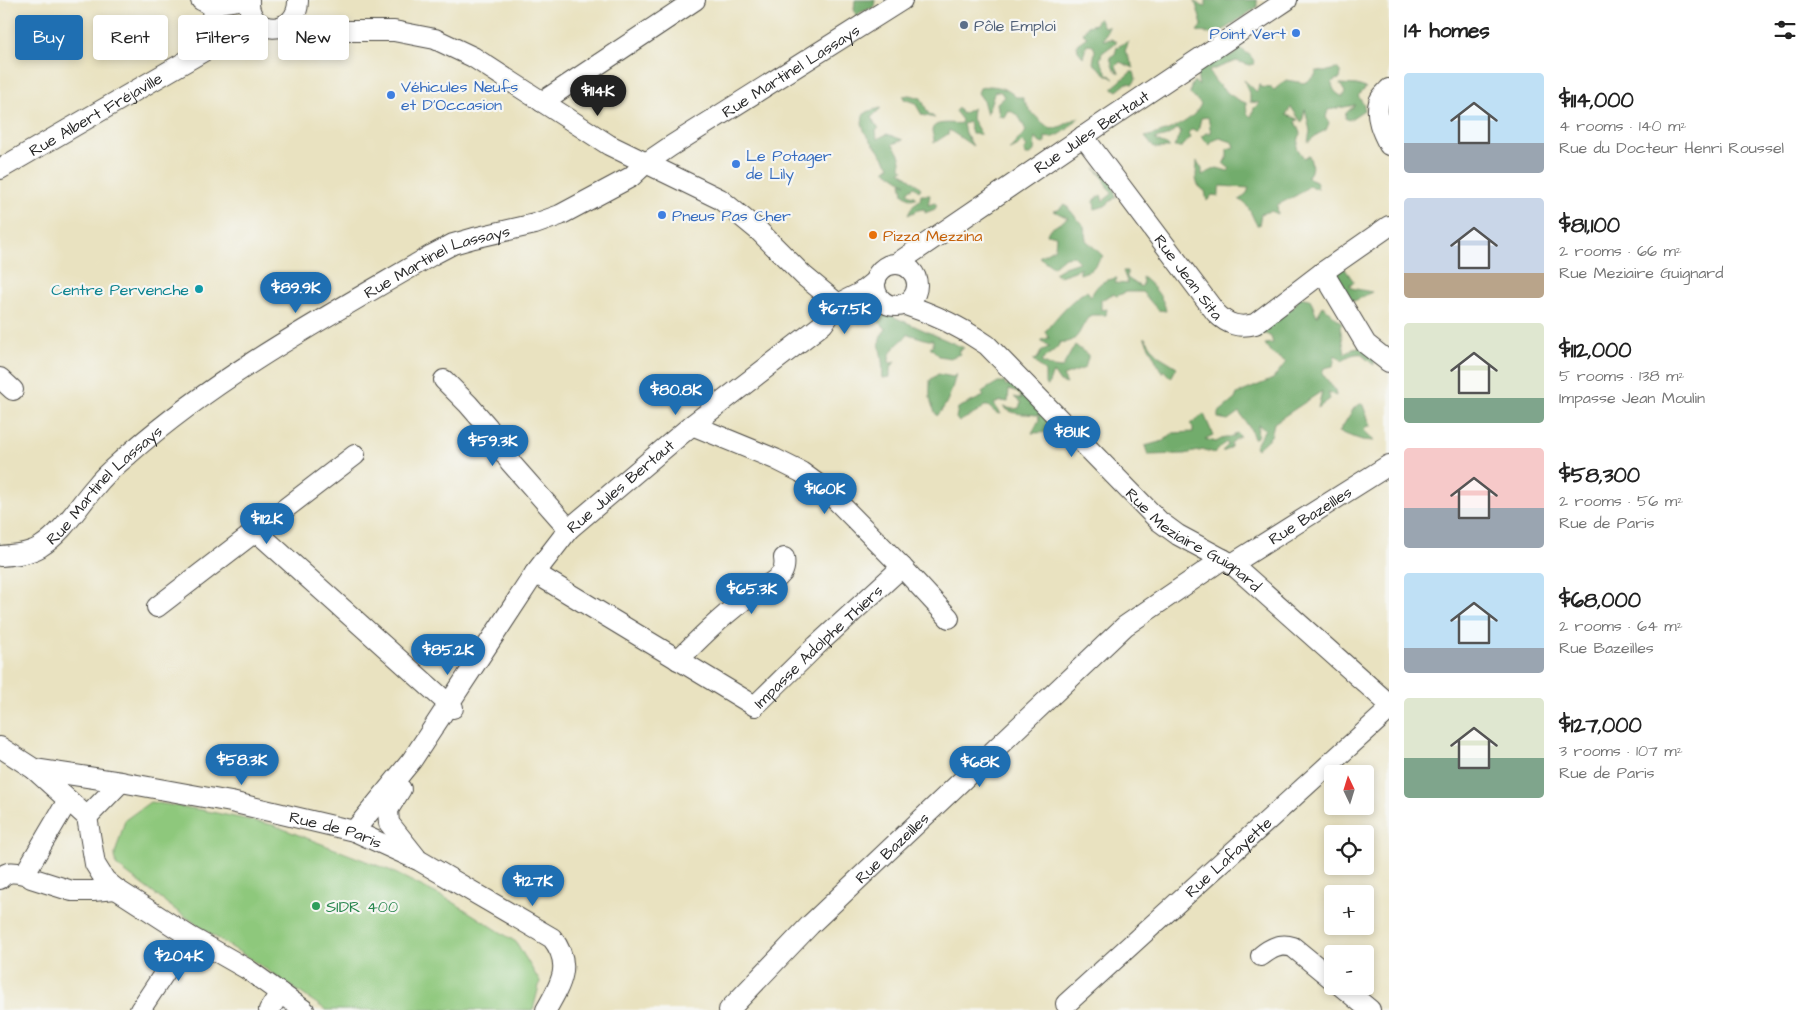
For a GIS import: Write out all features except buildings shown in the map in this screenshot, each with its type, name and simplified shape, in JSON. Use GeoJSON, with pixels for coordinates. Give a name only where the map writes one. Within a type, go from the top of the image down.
{"type":"FeatureCollection","features":[{"type":"Feature","properties":{"kind":"street"},"geometry":{"type":"LineString","coordinates":[[542,102],[694,0]]}},
{"type":"Feature","properties":{"kind":"street","name":"Rue Martinel Lassays"},"geometry":{"type":"LineString","coordinates":[[0,556],[18,555],[39,548],[57,535],[97,484],[129,454],[244,367],[287,340],[453,244],[534,224],[560,215],[630,177],[646,163],[679,140],[902,0]]}},
{"type":"Feature","properties":{"kind":"street","name":"Rue Jules Bertaut"},"geometry":{"type":"LineString","coordinates":[[896,264],[1083,136],[1288,0]]}},
{"type":"Feature","properties":{"kind":"street"},"geometry":{"type":"LineString","coordinates":[[208,5],[237,10],[248,9],[264,27],[274,28],[295,9],[316,31],[394,31],[436,39],[473,57],[610,145],[720,199],[759,231],[804,276],[845,307],[900,300],[916,281],[913,274],[903,266],[896,264],[883,268],[878,274],[876,292],[900,300]]}},
{"type":"Feature","properties":{"kind":"street","name":"Rue Albert Fréjaville"},"geometry":{"type":"LineString","coordinates":[[0,169],[188,60]]}},
{"type":"Feature","properties":{"kind":"street"},"geometry":{"type":"LineString","coordinates":[[1389,89],[1379,100],[1378,116],[1381,130],[1389,144]]}},
{"type":"Feature","properties":{"kind":"street","name":"Rue Jean Sita"},"geometry":{"type":"LineString","coordinates":[[1083,136],[1216,313],[1222,320],[1233,326],[1244,327],[1255,324],[1389,226]]}},
{"type":"Feature","properties":{"kind":"street"},"geometry":{"type":"LineString","coordinates":[[1324,272],[1366,344],[1389,362]]}},
{"type":"Feature","properties":{"kind":"street","name":"Rue Jules Bertaut"},"geometry":{"type":"LineString","coordinates":[[354,831],[412,760],[451,706],[507,626],[536,574],[565,534],[692,425],[845,307],[876,280]]}},
{"type":"Feature","properties":{"kind":"street","name":"Rue Meziaire Guignard"},"geometry":{"type":"LineString","coordinates":[[900,300],[934,314],[988,345],[1159,521],[1178,535],[1228,561],[1389,704]]}},
{"type":"Feature","properties":{"kind":"street"},"geometry":{"type":"LineString","coordinates":[[444,380],[488,427],[510,462],[565,534]]}},
{"type":"Feature","properties":{"kind":"street"},"geometry":{"type":"LineString","coordinates":[[692,425],[775,459],[801,472],[826,491],[902,567],[949,618]]}},
{"type":"Feature","properties":{"kind":"street"},"geometry":{"type":"LineString","coordinates":[[157,607],[355,455]]}},
{"type":"Feature","properties":{"kind":"street","name":"Rue Bazeilles"},"geometry":{"type":"LineString","coordinates":[[729,1010],[810,925],[1125,626],[1228,561],[1389,465]]}},
{"type":"Feature","properties":{"kind":"street"},"geometry":{"type":"LineString","coordinates":[[256,531],[451,706]]}},
{"type":"Feature","properties":{"kind":"street"},"geometry":{"type":"LineString","coordinates":[[678,660],[721,618],[782,573],[785,566],[784,558]]}},
{"type":"Feature","properties":{"kind":"street","name":"Impasse Adolphe Thiers"},"geometry":{"type":"LineString","coordinates":[[536,574],[756,706],[816,646],[902,567]]}},
{"type":"Feature","properties":{"kind":"street","name":"Rue Jules Bertaut"},"geometry":{"type":"LineString","coordinates":[[420,861],[389,823],[388,810],[451,706]]}},
{"type":"Feature","properties":{"kind":"street","name":"Rue Lafayette"},"geometry":{"type":"LineString","coordinates":[[1066,1004],[1389,710]]}},
{"type":"Feature","properties":{"kind":"street","name":"Rue de Paris"},"geometry":{"type":"LineString","coordinates":[[0,747],[34,769],[87,817]]}},
{"type":"Feature","properties":{"kind":"street","name":"Rue de Paris"},"geometry":{"type":"LineString","coordinates":[[34,769],[121,782],[231,802],[354,831],[420,861],[552,938],[560,948],[565,968],[551,1005]]}},
{"type":"Feature","properties":{"kind":"street"},"geometry":{"type":"LineString","coordinates":[[121,782],[87,817],[96,864],[105,880],[189,936],[247,969],[304,1010]]}},
{"type":"Feature","properties":{"kind":"street"},"geometry":{"type":"LineString","coordinates":[[28,874],[28,868],[68,800]]}},
{"type":"Feature","properties":{"kind":"street"},"geometry":{"type":"LineString","coordinates":[[0,879],[9,872],[28,874],[31,878],[72,891],[116,889]]}},
{"type":"Feature","properties":{"kind":"street"},"geometry":{"type":"LineString","coordinates":[[140,1010],[189,936]]}},
{"type":"Feature","properties":{"kind":"street"},"geometry":{"type":"LineString","coordinates":[[1261,956],[1277,946],[1293,946],[1324,972]]}},
{"type":"Feature","properties":{"kind":"street"},"geometry":{"type":"LineString","coordinates":[[269,1010],[280,993]]}},
{"type":"Feature","properties":{"kind":"street"},"geometry":{"type":"LineString","coordinates":[[1350,995],[1362,1008]]}},
{"type":"Feature","properties":{"kind":"green space"},"geometry":{"type":"Polygon","coordinates":[[[855,0],[875,0],[874,7],[859,13],[857,17],[854,10],[855,0]]]}},
{"type":"Feature","properties":{"kind":"green space"},"geometry":{"type":"Polygon","coordinates":[[[1206,0],[1257,0],[1257,7],[1219,33],[1210,34],[1197,31],[1202,25],[1195,1],[1201,6],[1206,7],[1206,0]]]}},
{"type":"Feature","properties":{"kind":"green space"},"geometry":{"type":"Polygon","coordinates":[[[1099,18],[1104,27],[1109,27],[1103,40],[1111,39],[1117,42],[1102,53],[1100,60],[1107,73],[1114,79],[1093,63],[1095,51],[1093,45],[1087,44],[1083,57],[1078,51],[1077,44],[1087,37],[1083,34],[1087,26],[1095,24],[1099,18]]]}},
{"type":"Feature","properties":{"kind":"green space"},"geometry":{"type":"Polygon","coordinates":[[[1129,41],[1125,51],[1134,68],[1120,62],[1116,66],[1119,73],[1113,68],[1110,57],[1115,54],[1117,47],[1129,41]]]}},
{"type":"Feature","properties":{"kind":"green space"},"geometry":{"type":"Polygon","coordinates":[[[1237,48],[1251,56],[1254,64],[1249,65],[1236,61],[1209,71],[1211,76],[1224,90],[1246,103],[1247,113],[1251,117],[1254,108],[1260,103],[1250,102],[1250,96],[1244,80],[1257,92],[1259,84],[1260,87],[1272,88],[1274,90],[1286,80],[1304,83],[1315,76],[1316,71],[1325,72],[1337,68],[1341,73],[1340,79],[1332,82],[1332,85],[1339,95],[1343,97],[1345,92],[1340,84],[1357,85],[1366,88],[1358,96],[1364,105],[1364,110],[1349,120],[1345,118],[1346,113],[1355,105],[1328,110],[1326,117],[1329,123],[1326,130],[1308,142],[1310,131],[1305,108],[1302,123],[1291,107],[1286,115],[1298,120],[1295,121],[1300,133],[1297,148],[1304,158],[1309,155],[1312,167],[1307,177],[1316,181],[1318,189],[1309,186],[1297,195],[1277,205],[1278,214],[1271,211],[1261,214],[1259,225],[1257,225],[1246,204],[1239,200],[1247,193],[1249,188],[1221,186],[1219,196],[1212,195],[1207,201],[1205,191],[1198,185],[1196,178],[1197,161],[1202,169],[1202,175],[1217,168],[1228,171],[1230,169],[1223,163],[1227,159],[1227,149],[1234,147],[1232,142],[1220,138],[1212,141],[1210,145],[1201,137],[1206,133],[1211,133],[1208,117],[1201,118],[1198,131],[1191,130],[1188,133],[1190,138],[1182,147],[1174,147],[1181,131],[1177,129],[1167,136],[1155,139],[1169,146],[1169,148],[1154,148],[1145,137],[1177,126],[1191,117],[1201,104],[1190,94],[1194,81],[1199,86],[1197,75],[1194,73],[1223,51],[1230,52],[1231,56],[1236,53],[1237,48]]]}},
{"type":"Feature","properties":{"kind":"green space"},"geometry":{"type":"Polygon","coordinates":[[[1131,72],[1134,72],[1136,79],[1133,84],[1127,83],[1117,91],[1112,88],[1131,72]]]}},
{"type":"Feature","properties":{"kind":"green space"},"geometry":{"type":"Polygon","coordinates":[[[988,86],[1003,88],[1016,97],[1022,97],[1034,115],[1051,129],[1062,126],[1079,117],[1059,135],[1050,138],[1045,137],[1045,144],[1040,143],[1035,138],[1034,151],[1030,155],[1025,155],[1024,150],[1027,147],[1022,142],[1017,147],[1009,150],[1026,131],[1020,118],[1012,112],[1008,110],[1004,117],[999,116],[997,103],[1004,97],[1001,92],[995,91],[987,114],[983,100],[978,93],[980,88],[988,86]]]}},
{"type":"Feature","properties":{"kind":"green space"},"geometry":{"type":"Polygon","coordinates":[[[909,95],[921,98],[928,113],[935,118],[922,115],[915,103],[904,99],[903,96],[909,95]]]}},
{"type":"Feature","properties":{"kind":"green space"},"geometry":{"type":"Polygon","coordinates":[[[881,108],[872,117],[879,128],[876,131],[877,139],[887,134],[903,140],[892,144],[899,155],[901,167],[904,170],[900,171],[921,188],[919,191],[914,187],[907,192],[916,198],[911,199],[903,194],[901,182],[906,184],[885,170],[890,166],[865,133],[862,124],[863,115],[869,111],[881,108]]]}},
{"type":"Feature","properties":{"kind":"green space"},"geometry":{"type":"Polygon","coordinates":[[[958,108],[962,114],[973,108],[972,119],[981,134],[972,134],[969,122],[963,124],[965,133],[973,146],[949,130],[948,134],[934,143],[933,127],[945,123],[961,123],[962,120],[955,111],[958,108]]]}},
{"type":"Feature","properties":{"kind":"green space"},"geometry":{"type":"Polygon","coordinates":[[[1095,168],[1113,183],[1116,197],[1105,206],[1095,209],[1094,202],[1096,198],[1101,195],[1103,201],[1113,193],[1095,168]]]}},
{"type":"Feature","properties":{"kind":"green space"},"geometry":{"type":"Polygon","coordinates":[[[921,195],[930,195],[928,205],[935,203],[937,205],[935,209],[925,213],[925,209],[918,210],[908,215],[913,205],[920,200],[921,195]]]}},
{"type":"Feature","properties":{"kind":"green space"},"geometry":{"type":"Polygon","coordinates":[[[1065,204],[1084,226],[1086,240],[1103,256],[1091,270],[1080,274],[1080,267],[1075,271],[1060,276],[1054,273],[1079,262],[1073,256],[1065,257],[1053,267],[1039,257],[1055,248],[1056,236],[1047,234],[1049,230],[1068,218],[1054,211],[1065,204]]]}},
{"type":"Feature","properties":{"kind":"green space"},"geometry":{"type":"Polygon","coordinates":[[[1343,266],[1354,282],[1350,284],[1351,288],[1372,292],[1354,301],[1337,294],[1334,268],[1343,266]]]}},
{"type":"Feature","properties":{"kind":"green space"},"geometry":{"type":"Polygon","coordinates":[[[1123,271],[1127,271],[1127,278],[1141,287],[1143,284],[1142,277],[1150,284],[1160,297],[1166,311],[1158,310],[1142,292],[1126,292],[1117,296],[1113,294],[1101,300],[1101,310],[1107,309],[1106,315],[1091,315],[1076,337],[1067,342],[1060,342],[1057,348],[1041,362],[1053,367],[1062,368],[1075,345],[1088,355],[1085,368],[1063,376],[1067,384],[1060,382],[1054,373],[1048,386],[1045,384],[1045,372],[1033,360],[1037,359],[1042,350],[1050,347],[1041,340],[1049,338],[1045,332],[1076,298],[1087,291],[1091,296],[1104,281],[1117,278],[1115,283],[1128,284],[1123,271]]]}},
{"type":"Feature","properties":{"kind":"green space"},"geometry":{"type":"Polygon","coordinates":[[[1298,297],[1310,299],[1317,316],[1323,306],[1342,323],[1340,326],[1345,354],[1353,348],[1360,347],[1374,359],[1374,365],[1363,356],[1364,354],[1352,355],[1343,361],[1335,355],[1333,366],[1324,368],[1322,373],[1335,390],[1336,396],[1328,392],[1330,399],[1318,408],[1322,391],[1274,423],[1271,436],[1257,449],[1255,447],[1265,429],[1258,425],[1257,437],[1254,439],[1251,430],[1239,412],[1228,420],[1218,418],[1218,413],[1235,399],[1237,394],[1273,379],[1286,362],[1271,353],[1265,344],[1273,343],[1271,337],[1262,334],[1260,339],[1255,331],[1274,315],[1293,308],[1298,297]]]}},
{"type":"Feature","properties":{"kind":"green space"},"geometry":{"type":"Polygon","coordinates":[[[883,312],[964,348],[958,351],[960,354],[950,358],[939,356],[930,347],[933,345],[933,340],[908,334],[896,346],[889,357],[889,362],[892,364],[895,361],[890,370],[890,377],[883,378],[880,341],[886,329],[877,320],[882,318],[883,312]]]}},
{"type":"Feature","properties":{"kind":"green space"},"geometry":{"type":"Polygon","coordinates":[[[1144,337],[1159,356],[1177,367],[1171,378],[1163,370],[1162,373],[1144,337]]]}},
{"type":"Feature","properties":{"kind":"green space"},"geometry":{"type":"Polygon","coordinates":[[[938,374],[953,377],[956,374],[947,402],[937,416],[930,398],[930,380],[938,374]]]}},
{"type":"Feature","properties":{"kind":"green space"},"geometry":{"type":"Polygon","coordinates":[[[998,382],[1004,382],[1006,386],[1011,383],[1061,432],[1032,433],[1039,420],[1038,413],[1037,415],[1015,413],[1003,407],[1019,408],[1021,403],[1014,397],[1022,399],[1020,395],[1009,389],[1008,402],[1001,401],[994,404],[1001,414],[996,413],[988,406],[984,406],[979,411],[959,422],[956,418],[958,408],[984,396],[983,391],[998,382]]]}},
{"type":"Feature","properties":{"kind":"green space"},"geometry":{"type":"Polygon","coordinates":[[[1362,403],[1371,426],[1367,426],[1364,430],[1374,441],[1362,440],[1339,432],[1354,408],[1362,403]]]}},
{"type":"Feature","properties":{"kind":"green space"},"geometry":{"type":"Polygon","coordinates":[[[1204,414],[1213,435],[1205,439],[1216,442],[1225,437],[1235,437],[1234,434],[1237,433],[1240,436],[1231,443],[1231,447],[1222,451],[1228,445],[1226,442],[1215,453],[1204,450],[1184,454],[1148,455],[1145,446],[1163,441],[1173,433],[1193,432],[1193,427],[1190,424],[1204,414]]]}},
{"type":"Feature","properties":{"kind":"green space","name":"SIDR 400"},"geometry":{"type":"Polygon","coordinates":[[[150,802],[202,810],[273,825],[389,870],[453,902],[516,942],[540,982],[533,1010],[326,1010],[177,911],[116,865],[115,854],[125,820],[150,802]]]}},
{"type":"Feature","properties":{"kind":"place","name":"Pôle Emploi"},"geometry":{"type":"Point","coordinates":[964,25]}},
{"type":"Feature","properties":{"kind":"place","name":"Point Vert"},"geometry":{"type":"Point","coordinates":[1296,33]}},
{"type":"Feature","properties":{"kind":"place","name":"Véhicules Neufs et D'Occasion"},"geometry":{"type":"Point","coordinates":[391,95]}},
{"type":"Feature","properties":{"kind":"place","name":"Le Potager de Lily"},"geometry":{"type":"Point","coordinates":[736,164]}},
{"type":"Feature","properties":{"kind":"place","name":"Pneus Pas Cher"},"geometry":{"type":"Point","coordinates":[662,215]}},
{"type":"Feature","properties":{"kind":"place","name":"Pizza Mezzina"},"geometry":{"type":"Point","coordinates":[873,235]}},
{"type":"Feature","properties":{"kind":"place","name":"Centre Pervenche"},"geometry":{"type":"Point","coordinates":[199,289]}},
{"type":"Feature","properties":{"kind":"place","name":"SIDR 400"},"geometry":{"type":"Point","coordinates":[316,906]}}]}
